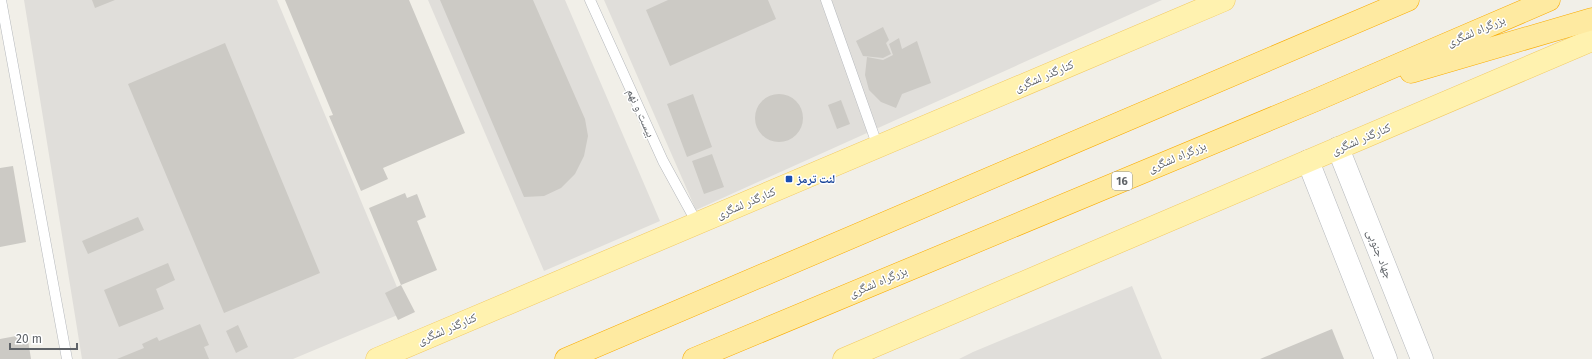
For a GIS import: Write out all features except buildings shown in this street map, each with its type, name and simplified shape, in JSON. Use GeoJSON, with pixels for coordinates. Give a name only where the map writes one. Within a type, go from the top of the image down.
{"type":"FeatureCollection","features":[{"type":"Feature","properties":{"kind":"highway"},"geometry":{"type":"LineString","coordinates":[[566,359],[1408,0]]}},
{"type":"Feature","properties":{"kind":"highway","name":"بزرگراه لشگری"},"geometry":{"type":"LineString","coordinates":[[694,359],[1316,100],[1549,0]]}},
{"type":"Feature","properties":{"kind":"highway"},"geometry":{"type":"LineString","coordinates":[[1316,100],[1592,19]]}},
{"type":"Feature","properties":{"kind":"main road","name":"کنارگذر لشگری"},"geometry":{"type":"LineString","coordinates":[[377,359],[1224,0]]}},
{"type":"Feature","properties":{"kind":"main road","name":"کنارگذر لشگری"},"geometry":{"type":"LineString","coordinates":[[844,359],[1592,40]]}},
{"type":"Feature","properties":{"kind":"street","name":"جهاد جنوبی"},"geometry":{"type":"LineString","coordinates":[[1338,148],[1422,359]]}},
{"type":"Feature","properties":{"kind":"street"},"geometry":{"type":"LineString","coordinates":[[1308,161],[1386,359]]}},
{"type":"Feature","properties":{"kind":"lane"},"geometry":{"type":"LineString","coordinates":[[1,0],[66,359]]}},
{"type":"Feature","properties":{"kind":"lane","name":"بیست و نهم"},"geometry":{"type":"LineString","coordinates":[[590,0],[663,161],[697,223]]}},
{"type":"Feature","properties":{"kind":"lane"},"geometry":{"type":"LineString","coordinates":[[826,0],[878,147]]}},
{"type":"Feature","properties":{"kind":"shaded area"},"geometry":{"type":"Polygon","coordinates":[[[24,0],[277,0],[407,311],[293,359],[82,359],[24,0]]]}},
{"type":"Feature","properties":{"kind":"shaded area"},"geometry":{"type":"Polygon","coordinates":[[[428,0],[565,0],[660,221],[544,271],[428,0]]]}},
{"type":"Feature","properties":{"kind":"shaded area"},"geometry":{"type":"Polygon","coordinates":[[[604,0],[1162,0],[696,210],[604,0]]]}},
{"type":"Feature","properties":{"kind":"shaded area"},"geometry":{"type":"Polygon","coordinates":[[[1132,286],[1162,359],[959,359],[973,352],[1132,286]]]}},
{"type":"Feature","properties":{"kind":"place","name":"لنت ترمز"},"geometry":{"type":"Point","coordinates":[789,179]}}]}
